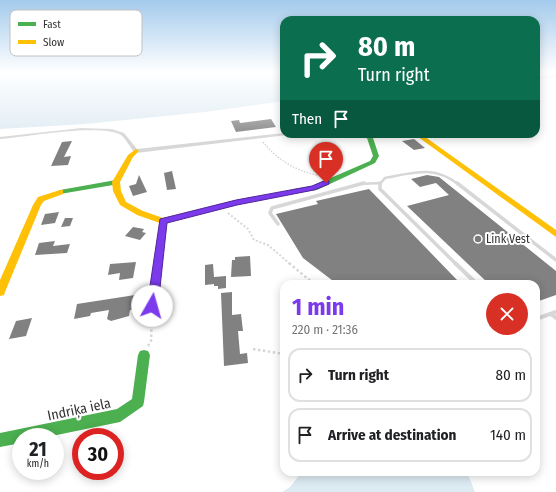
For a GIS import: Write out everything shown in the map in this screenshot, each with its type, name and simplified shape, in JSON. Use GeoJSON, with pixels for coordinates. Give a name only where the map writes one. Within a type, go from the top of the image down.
{"type":"FeatureCollection","features":[{"type":"Feature","properties":{"kind":"street"},"geometry":{"type":"LineString","coordinates":[[0,138],[93,130],[111,131],[122,134],[136,151]]}},
{"type":"Feature","properties":{"kind":"street"},"geometry":{"type":"LineString","coordinates":[[280,135],[136,151],[130,156],[116,182],[117,191],[123,203],[140,213],[163,221],[221,208],[236,203],[314,188],[365,167],[373,162],[376,156],[370,138]]}},
{"type":"Feature","properties":{"kind":"street"},"geometry":{"type":"LineString","coordinates":[[424,138],[556,234]]}},
{"type":"Feature","properties":{"kind":"street"},"geometry":{"type":"LineString","coordinates":[[0,292],[33,212],[42,198],[54,194],[116,182]]}},
{"type":"Feature","properties":{"kind":"street"},"geometry":{"type":"LineString","coordinates":[[152,306],[163,221]]}},
{"type":"Feature","properties":{"kind":"street","name":"Indriķa iela"},"geometry":{"type":"LineString","coordinates":[[0,440],[120,415],[138,402],[144,355]]}},
{"type":"Feature","properties":{"kind":"lane"},"geometry":{"type":"LineString","coordinates":[[278,224],[270,213],[272,208],[365,184],[380,183],[385,178],[422,171],[446,175],[556,260]]}},
{"type":"Feature","properties":{"kind":"lane"},"geometry":{"type":"LineString","coordinates":[[380,183],[380,190],[473,280]]}},
{"type":"Feature","properties":{"kind":"lane"},"geometry":{"type":"LineString","coordinates":[[540,318],[554,313],[556,318]]}},
{"type":"Feature","properties":{"kind":"path"},"geometry":{"type":"LineString","coordinates":[[261,137],[264,144],[272,153],[310,175],[317,175]]}},
{"type":"Feature","properties":{"kind":"path"},"geometry":{"type":"LineString","coordinates":[[221,208],[248,229],[254,240],[268,245],[309,280]]}},
{"type":"Feature","properties":{"kind":"path"},"geometry":{"type":"LineString","coordinates":[[144,355],[151,341],[152,306]]}},
{"type":"Feature","properties":{"kind":"path"},"geometry":{"type":"LineString","coordinates":[[253,349],[280,353]]}},
{"type":"Feature","properties":{"kind":"shaded area"},"geometry":{"type":"Polygon","coordinates":[[[0,95],[280,95],[280,102],[205,112],[85,124],[0,129],[0,95]]]}},
{"type":"Feature","properties":{"kind":"shaded area"},"geometry":{"type":"Polygon","coordinates":[[[299,476],[469,476],[475,492],[282,492],[290,487],[299,476]]]}},
{"type":"Feature","properties":{"kind":"building"},"geometry":{"type":"Polygon","coordinates":[[[271,119],[276,127],[236,132],[231,121],[239,120],[240,123],[271,119]]]}},
{"type":"Feature","properties":{"kind":"building"},"geometry":{"type":"Polygon","coordinates":[[[414,139],[425,148],[414,150],[402,141],[414,139]]]}},
{"type":"Feature","properties":{"kind":"building"},"geometry":{"type":"Polygon","coordinates":[[[72,141],[64,157],[71,156],[68,165],[51,166],[62,142],[72,141]]]}},
{"type":"Feature","properties":{"kind":"building"},"geometry":{"type":"Polygon","coordinates":[[[172,171],[176,189],[167,190],[164,173],[172,171]]]}},
{"type":"Feature","properties":{"kind":"building"},"geometry":{"type":"Polygon","coordinates":[[[139,175],[147,192],[133,196],[129,186],[136,184],[139,175]]]}},
{"type":"Feature","properties":{"kind":"building","name":"Link Vest"},"geometry":{"type":"Polygon","coordinates":[[[427,175],[439,177],[556,271],[556,295],[540,301],[540,280],[485,280],[407,206],[449,195],[436,183],[420,187],[411,179],[427,175]]]}},
{"type":"Feature","properties":{"kind":"building"},"geometry":{"type":"Polygon","coordinates":[[[369,189],[457,280],[332,280],[303,258],[276,214],[318,204],[316,201],[369,189]]]}},
{"type":"Feature","properties":{"kind":"building"},"geometry":{"type":"Polygon","coordinates":[[[59,212],[55,223],[41,225],[45,214],[59,212]]]}},
{"type":"Feature","properties":{"kind":"building"},"geometry":{"type":"Polygon","coordinates":[[[65,218],[73,218],[70,226],[61,227],[65,218]]]}},
{"type":"Feature","properties":{"kind":"building"},"geometry":{"type":"Polygon","coordinates":[[[133,227],[144,229],[142,232],[146,233],[140,240],[125,236],[133,227]]]}},
{"type":"Feature","properties":{"kind":"building"},"geometry":{"type":"Polygon","coordinates":[[[55,241],[53,246],[70,244],[67,253],[35,255],[39,243],[55,241]]]}},
{"type":"Feature","properties":{"kind":"building"},"geometry":{"type":"Polygon","coordinates":[[[250,256],[251,276],[231,277],[232,260],[235,260],[235,257],[250,256]]]}},
{"type":"Feature","properties":{"kind":"building"},"geometry":{"type":"Polygon","coordinates":[[[136,262],[133,278],[119,280],[120,273],[108,275],[110,264],[136,262]]]}},
{"type":"Feature","properties":{"kind":"building"},"geometry":{"type":"Polygon","coordinates":[[[213,264],[214,277],[226,276],[226,288],[218,289],[218,286],[214,286],[214,284],[205,285],[205,265],[213,264]]]}},
{"type":"Feature","properties":{"kind":"building"},"geometry":{"type":"Polygon","coordinates":[[[232,292],[232,315],[241,314],[243,331],[238,331],[240,354],[247,353],[248,363],[224,366],[221,293],[232,292]]]}},
{"type":"Feature","properties":{"kind":"building"},"geometry":{"type":"Polygon","coordinates":[[[135,295],[133,310],[130,310],[129,316],[111,321],[107,319],[109,310],[91,313],[90,316],[74,319],[77,304],[135,295]]]}},
{"type":"Feature","properties":{"kind":"building"},"geometry":{"type":"Polygon","coordinates":[[[32,318],[26,336],[9,339],[16,321],[32,318]]]}},
{"type":"Feature","properties":{"kind":"traffic: fast"},"geometry":{"type":"LineString","coordinates":[[297,191],[314,188],[373,162],[376,156],[370,138]]}},
{"type":"Feature","properties":{"kind":"traffic: fast"},"geometry":{"type":"LineString","coordinates":[[60,192],[116,182]]}},
{"type":"Feature","properties":{"kind":"traffic: fast"},"geometry":{"type":"LineString","coordinates":[[0,440],[120,415],[138,402],[144,355]]}},
{"type":"Feature","properties":{"kind":"traffic: slow"},"geometry":{"type":"LineString","coordinates":[[423,138],[556,234]]}},
{"type":"Feature","properties":{"kind":"traffic: slow"},"geometry":{"type":"LineString","coordinates":[[136,151],[130,156],[116,182],[117,191],[123,203],[140,213],[163,221],[236,203],[297,191]]}},
{"type":"Feature","properties":{"kind":"traffic: slow"},"geometry":{"type":"LineString","coordinates":[[0,292],[37,205],[41,199],[60,192]]}},
{"type":"Feature","properties":{"kind":"place","name":"Link Vest"},"geometry":{"type":"Point","coordinates":[478,239]}},
{"type":"Feature","properties":{"kind":"route"},"geometry":{"type":"LineString","coordinates":[[152,306],[163,221],[236,203],[314,188],[326,183]]}}]}
